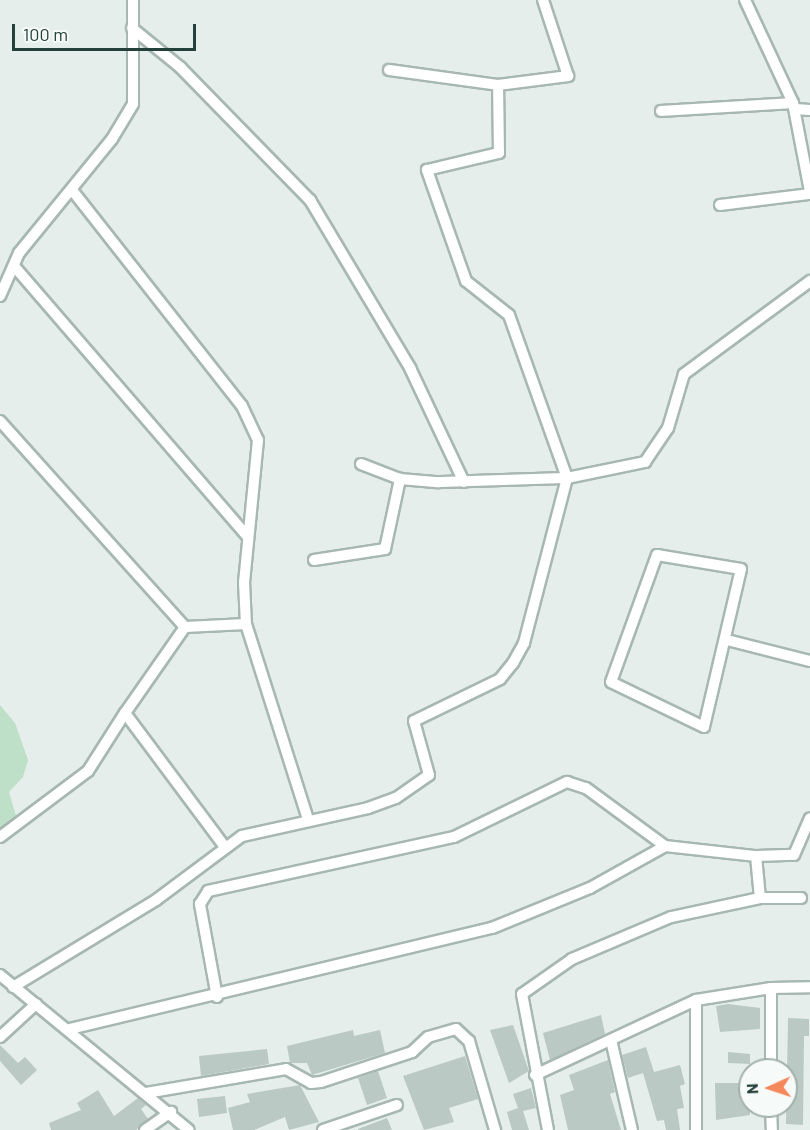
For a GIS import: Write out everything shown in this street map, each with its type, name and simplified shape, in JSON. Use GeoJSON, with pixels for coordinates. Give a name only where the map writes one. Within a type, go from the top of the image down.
{"type":"FeatureCollection","features":[{"type":"Feature","properties":{"kind":"street"},"geometry":{"type":"LineString","coordinates":[[0,296],[14,266],[42,221],[72,190],[133,104],[133,0]]}},
{"type":"Feature","properties":{"kind":"street"},"geometry":{"type":"LineString","coordinates":[[389,70],[498,86],[568,76],[543,0]]}},
{"type":"Feature","properties":{"kind":"street"},"geometry":{"type":"LineString","coordinates":[[720,205],[810,193],[794,106],[745,0]]}},
{"type":"Feature","properties":{"kind":"street"},"geometry":{"type":"LineString","coordinates":[[132,28],[181,68],[310,200],[410,368],[464,482]]}},
{"type":"Feature","properties":{"kind":"street"},"geometry":{"type":"LineString","coordinates":[[13,987],[156,900],[224,846],[242,836],[396,798],[429,775],[414,721],[500,679],[513,663],[524,643],[567,478],[509,315],[466,281],[427,170],[499,153],[498,86]]}},
{"type":"Feature","properties":{"kind":"street"},"geometry":{"type":"LineString","coordinates":[[660,111],[794,106],[810,110]]}},
{"type":"Feature","properties":{"kind":"street"},"geometry":{"type":"LineString","coordinates":[[72,190],[242,406],[258,440],[248,537],[246,624],[309,820]]}},
{"type":"Feature","properties":{"kind":"street"},"geometry":{"type":"LineString","coordinates":[[14,266],[248,537]]}},
{"type":"Feature","properties":{"kind":"street"},"geometry":{"type":"LineString","coordinates":[[361,464],[400,478],[464,482],[567,478],[645,462],[668,428],[684,374],[810,281]]}},
{"type":"Feature","properties":{"kind":"street"},"geometry":{"type":"LineString","coordinates":[[0,421],[185,627]]}},
{"type":"Feature","properties":{"kind":"street"},"geometry":{"type":"LineString","coordinates":[[314,560],[385,549],[400,478]]}},
{"type":"Feature","properties":{"kind":"street"},"geometry":{"type":"LineString","coordinates":[[657,555],[741,569],[727,640],[705,727],[611,682],[657,555]]}},
{"type":"Feature","properties":{"kind":"street"},"geometry":{"type":"LineString","coordinates":[[185,627],[246,624]]}},
{"type":"Feature","properties":{"kind":"street"},"geometry":{"type":"LineString","coordinates":[[0,837],[88,771],[185,627]]}},
{"type":"Feature","properties":{"kind":"street"},"geometry":{"type":"LineString","coordinates":[[727,640],[810,661]]}},
{"type":"Feature","properties":{"kind":"street"},"geometry":{"type":"LineString","coordinates":[[125,713],[224,846]]}},
{"type":"Feature","properties":{"kind":"street"},"geometry":{"type":"LineString","coordinates":[[218,997],[200,904],[208,891],[454,837],[567,782],[586,788],[665,846],[756,856],[794,855],[810,818]]}},
{"type":"Feature","properties":{"kind":"street"},"geometry":{"type":"LineString","coordinates":[[70,1029],[218,997],[492,928],[590,888],[665,846]]}},
{"type":"Feature","properties":{"kind":"street"},"geometry":{"type":"LineString","coordinates":[[756,856],[760,898]]}},
{"type":"Feature","properties":{"kind":"street"},"geometry":{"type":"LineString","coordinates":[[548,1130],[520,1003],[529,985],[572,959],[671,917],[760,898],[801,898]]}},
{"type":"Feature","properties":{"kind":"street"},"geometry":{"type":"LineString","coordinates":[[0,975],[70,1029],[171,1112],[189,1130]]}},
{"type":"Feature","properties":{"kind":"street"},"geometry":{"type":"LineString","coordinates":[[535,1075],[696,1000],[771,988],[810,987]]}},
{"type":"Feature","properties":{"kind":"street"},"geometry":{"type":"LineString","coordinates":[[771,988],[771,1058]]}},
{"type":"Feature","properties":{"kind":"street"},"geometry":{"type":"LineString","coordinates":[[696,1000],[696,1130]]}},
{"type":"Feature","properties":{"kind":"street"},"geometry":{"type":"LineString","coordinates":[[0,1037],[36,1004]]}},
{"type":"Feature","properties":{"kind":"street"},"geometry":{"type":"LineString","coordinates":[[146,1093],[286,1069],[311,1083],[321,1082],[412,1052],[428,1037],[456,1029],[469,1041],[495,1130]]}},
{"type":"Feature","properties":{"kind":"street"},"geometry":{"type":"LineString","coordinates":[[610,1040],[632,1130]]}},
{"type":"Feature","properties":{"kind":"street"},"geometry":{"type":"LineString","coordinates":[[323,1130],[397,1104]]}},
{"type":"Feature","properties":{"kind":"street"},"geometry":{"type":"LineString","coordinates":[[145,1130],[171,1112]]}},
{"type":"Feature","properties":{"kind":"green space"},"geometry":{"type":"Polygon","coordinates":[[[0,705],[15,723],[28,760],[23,777],[9,792],[17,819],[0,832],[0,705]]]}},
{"type":"Feature","properties":{"kind":"building"},"geometry":{"type":"Polygon","coordinates":[[[728,1004],[760,1008],[760,1029],[720,1032],[716,1006],[728,1004]]]}},
{"type":"Feature","properties":{"kind":"building"},"geometry":{"type":"Polygon","coordinates":[[[601,1015],[605,1034],[550,1060],[543,1033],[601,1015]]]}},
{"type":"Feature","properties":{"kind":"building"},"geometry":{"type":"Polygon","coordinates":[[[788,1018],[809,1019],[809,1036],[804,1036],[803,1125],[786,1124],[786,1118],[798,1118],[798,1058],[787,1058],[788,1018]]]}},
{"type":"Feature","properties":{"kind":"building"},"geometry":{"type":"Polygon","coordinates":[[[513,1025],[529,1071],[509,1083],[490,1030],[513,1025]]]}},
{"type":"Feature","properties":{"kind":"building"},"geometry":{"type":"Polygon","coordinates":[[[353,1030],[354,1036],[380,1030],[385,1053],[312,1075],[307,1063],[290,1063],[287,1046],[353,1030]]]}},
{"type":"Feature","properties":{"kind":"building"},"geometry":{"type":"Polygon","coordinates":[[[0,1045],[18,1063],[25,1057],[37,1070],[21,1085],[0,1061],[0,1045]]]}},
{"type":"Feature","properties":{"kind":"building"},"geometry":{"type":"Polygon","coordinates":[[[646,1047],[654,1072],[680,1065],[685,1084],[680,1086],[684,1108],[677,1109],[680,1130],[666,1130],[664,1120],[657,1121],[643,1073],[628,1078],[622,1055],[646,1047]]]}},
{"type":"Feature","properties":{"kind":"building"},"geometry":{"type":"Polygon","coordinates":[[[267,1049],[269,1064],[201,1076],[199,1056],[267,1049]]]}},
{"type":"Feature","properties":{"kind":"building"},"geometry":{"type":"Polygon","coordinates":[[[728,1052],[750,1054],[750,1058],[738,1058],[738,1063],[728,1063],[728,1052]]]}},
{"type":"Feature","properties":{"kind":"building"},"geometry":{"type":"Polygon","coordinates":[[[465,1056],[478,1099],[449,1108],[454,1122],[424,1130],[403,1076],[465,1056]]]}},
{"type":"Feature","properties":{"kind":"building"},"geometry":{"type":"Polygon","coordinates":[[[608,1060],[615,1092],[610,1094],[621,1130],[568,1130],[560,1095],[574,1090],[569,1075],[608,1060]]]}},
{"type":"Feature","properties":{"kind":"building"},"geometry":{"type":"Polygon","coordinates":[[[378,1071],[387,1098],[367,1105],[358,1078],[378,1071]]]}},
{"type":"Feature","properties":{"kind":"building"},"geometry":{"type":"Polygon","coordinates":[[[715,1083],[738,1083],[738,1117],[716,1120],[715,1083]]]}},
{"type":"Feature","properties":{"kind":"building"},"geometry":{"type":"Polygon","coordinates":[[[300,1085],[319,1122],[289,1130],[285,1117],[254,1130],[233,1130],[228,1108],[250,1102],[247,1094],[300,1085]]]}},
{"type":"Feature","properties":{"kind":"building"},"geometry":{"type":"Polygon","coordinates":[[[531,1088],[536,1108],[523,1111],[529,1130],[512,1130],[507,1112],[518,1108],[513,1094],[531,1088]]]}},
{"type":"Feature","properties":{"kind":"building"},"geometry":{"type":"Polygon","coordinates":[[[98,1090],[114,1116],[138,1098],[146,1105],[141,1109],[148,1119],[136,1130],[51,1130],[49,1123],[81,1110],[77,1103],[98,1090]]]}},
{"type":"Feature","properties":{"kind":"building"},"geometry":{"type":"Polygon","coordinates":[[[225,1096],[227,1113],[199,1117],[197,1099],[225,1096]]]}},
{"type":"Feature","properties":{"kind":"building"},"geometry":{"type":"Polygon","coordinates":[[[387,1118],[392,1130],[358,1130],[358,1129],[387,1118]]]}}]}
